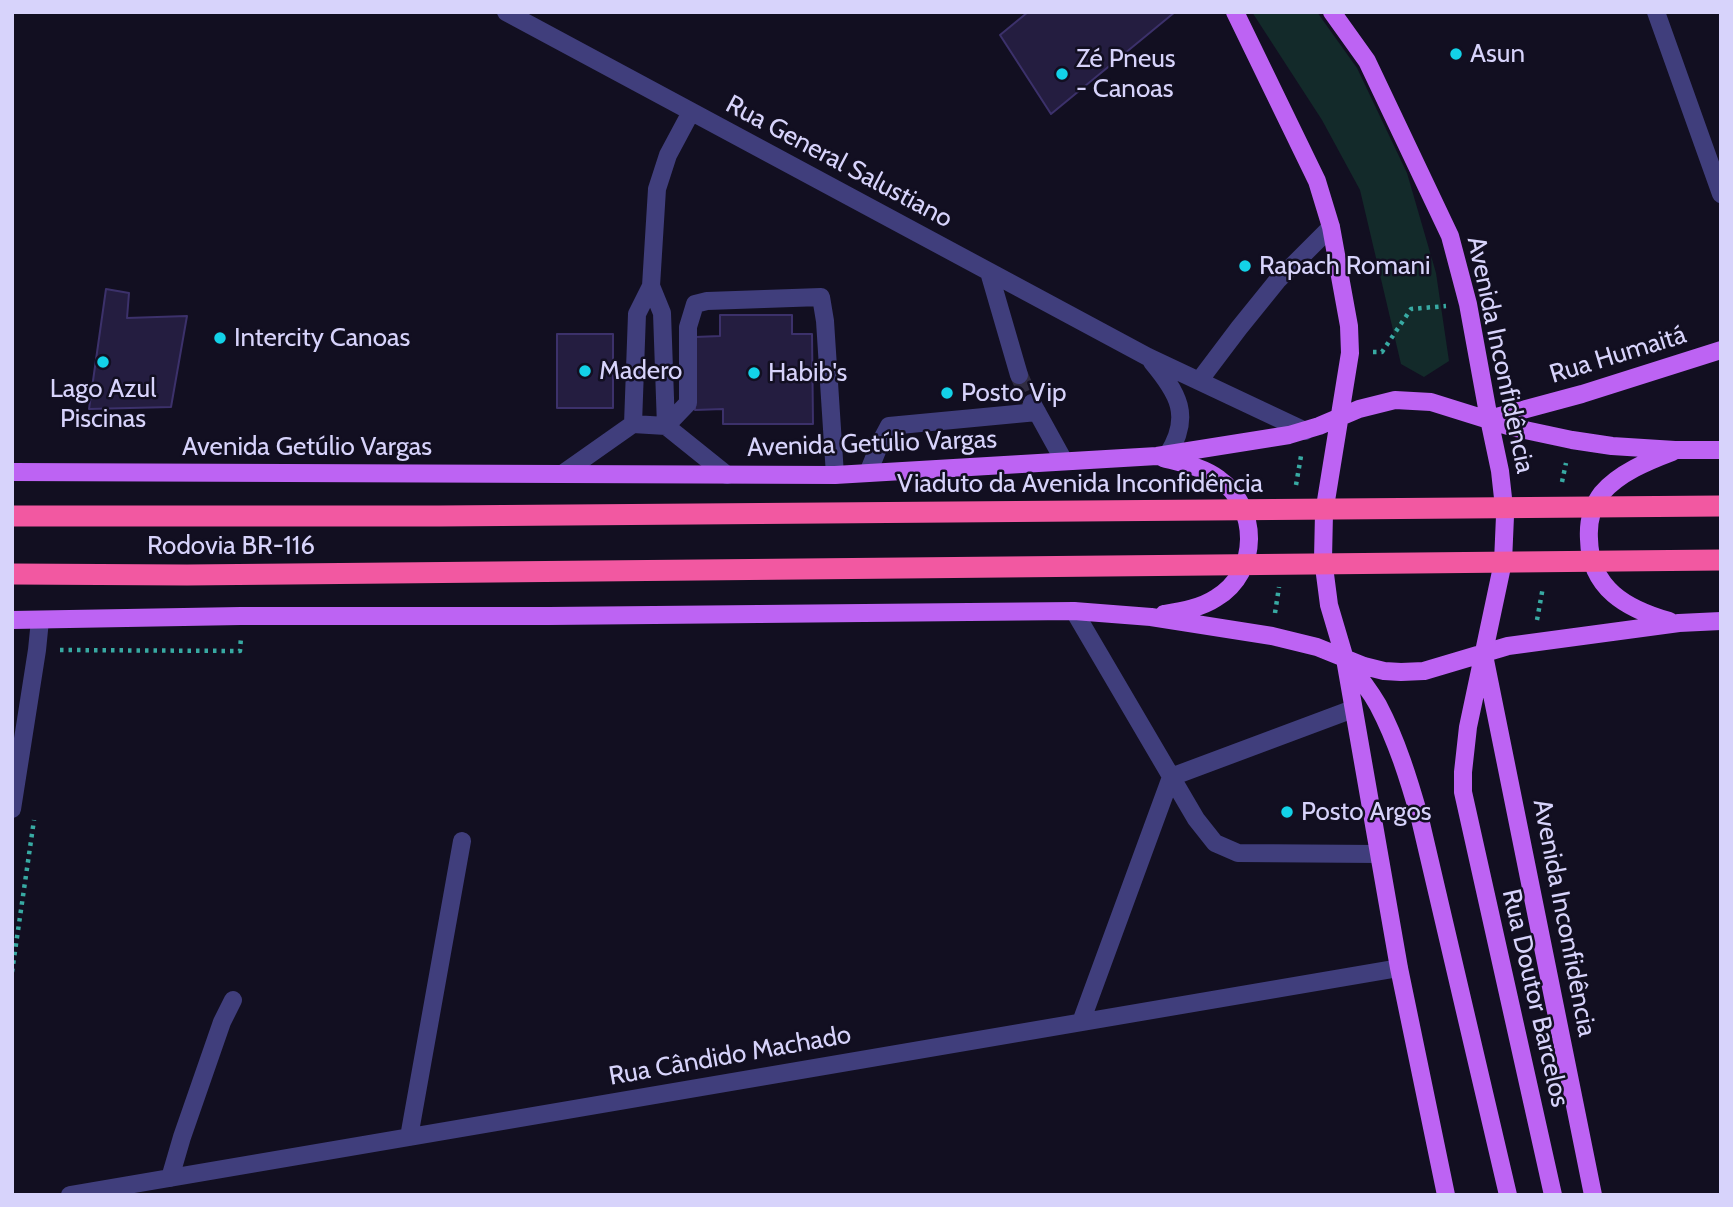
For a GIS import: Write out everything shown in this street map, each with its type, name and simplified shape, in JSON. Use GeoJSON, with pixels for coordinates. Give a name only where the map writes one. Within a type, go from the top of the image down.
{"type":"FeatureCollection","features":[{"type":"Feature","properties":{"kind":"highway","name":"Viaduto da Avenida Inconfidência"},"geometry":{"type":"LineString","coordinates":[[439,516],[1721,506]]}},
{"type":"Feature","properties":{"kind":"highway","name":"Rodovia BR-116"},"geometry":{"type":"LineString","coordinates":[[12,514],[439,516]]}},
{"type":"Feature","properties":{"kind":"highway","name":"Rodovia BR-116"},"geometry":{"type":"LineString","coordinates":[[12,574],[187,575],[1721,560]]}},
{"type":"Feature","properties":{"kind":"main road"},"geometry":{"type":"LineString","coordinates":[[1235,12],[1317,181],[1331,227],[1349,326],[1350,353],[1324,513],[1324,559],[1329,605],[1345,659],[1399,968],[1446,1195]]}},
{"type":"Feature","properties":{"kind":"main road","name":"Avenida Inconfidência"},"geometry":{"type":"LineString","coordinates":[[1332,12],[1367,61],[1450,236],[1468,304],[1500,471],[1505,516],[1503,562],[1465,749],[1464,792],[1467,812]]}},
{"type":"Feature","properties":{"kind":"main road","name":"Rua Humaitá"},"geometry":{"type":"LineString","coordinates":[[1489,419],[1582,394],[1721,350]]}},
{"type":"Feature","properties":{"kind":"main road","name":"Avenida Getúlio Vargas"},"geometry":{"type":"LineString","coordinates":[[12,472],[835,475],[1163,455],[1272,439],[1305,431],[1341,416],[1395,400],[1415,400],[1449,406],[1548,436],[1572,440],[1612,446],[1721,450]]}},
{"type":"Feature","properties":{"kind":"main road"},"geometry":{"type":"LineString","coordinates":[[1675,450],[1637,468],[1604,492],[1591,518],[1589,550],[1594,569],[1616,597],[1633,609],[1679,623]]}},
{"type":"Feature","properties":{"kind":"main road"},"geometry":{"type":"LineString","coordinates":[[1151,617],[1200,606],[1216,599],[1228,589],[1244,565],[1250,533],[1241,502],[1219,479],[1163,455]]}},
{"type":"Feature","properties":{"kind":"main road"},"geometry":{"type":"LineString","coordinates":[[12,620],[1074,611],[1151,617],[1296,642],[1364,666],[1401,672],[1424,671],[1484,652],[1533,642],[1679,623],[1721,621]]}},
{"type":"Feature","properties":{"kind":"main road","name":"Avenida Inconfidência"},"geometry":{"type":"LineString","coordinates":[[1484,652],[1593,1195]]}},
{"type":"Feature","properties":{"kind":"main road"},"geometry":{"type":"LineString","coordinates":[[1345,659],[1378,705],[1409,778],[1508,1195]]}},
{"type":"Feature","properties":{"kind":"main road","name":"Rua Doutor Barcelos"},"geometry":{"type":"LineString","coordinates":[[1467,812],[1553,1195]]}},
{"type":"Feature","properties":{"kind":"street","name":"Rua General Salustiano"},"geometry":{"type":"LineString","coordinates":[[506,12],[1148,357],[1305,431]]}},
{"type":"Feature","properties":{"kind":"street"},"geometry":{"type":"LineString","coordinates":[[1656,12],[1721,194]]}},
{"type":"Feature","properties":{"kind":"street"},"geometry":{"type":"LineString","coordinates":[[634,424],[637,314],[651,286],[657,190],[668,155],[691,112]]}},
{"type":"Feature","properties":{"kind":"street"},"geometry":{"type":"LineString","coordinates":[[1199,381],[1277,281],[1331,227]]}},
{"type":"Feature","properties":{"kind":"street"},"geometry":{"type":"LineString","coordinates":[[989,272],[1019,375]]}},
{"type":"Feature","properties":{"kind":"street"},"geometry":{"type":"LineString","coordinates":[[651,286],[662,313],[666,426]]}},
{"type":"Feature","properties":{"kind":"street"},"geometry":{"type":"LineString","coordinates":[[666,426],[688,403],[688,327],[695,304],[707,301],[821,297],[825,321],[835,475]]}},
{"type":"Feature","properties":{"kind":"street","name":"Rua General Salustiano"},"geometry":{"type":"LineString","coordinates":[[1148,357],[1171,386],[1180,411],[1179,430],[1174,446],[1163,455]]}},
{"type":"Feature","properties":{"kind":"street"},"geometry":{"type":"LineString","coordinates":[[868,473],[889,426],[1034,407],[1064,461]]}},
{"type":"Feature","properties":{"kind":"street"},"geometry":{"type":"LineString","coordinates":[[562,474],[634,424],[666,426],[727,475]]}},
{"type":"Feature","properties":{"kind":"street"},"geometry":{"type":"LineString","coordinates":[[1074,611],[1196,819],[1215,843],[1238,853],[1378,854]]}},
{"type":"Feature","properties":{"kind":"street"},"geometry":{"type":"LineString","coordinates":[[12,809],[40,620]]}},
{"type":"Feature","properties":{"kind":"street"},"geometry":{"type":"LineString","coordinates":[[1081,1023],[1171,777],[1353,709]]}},
{"type":"Feature","properties":{"kind":"street"},"geometry":{"type":"LineString","coordinates":[[409,1137],[462,841]]}},
{"type":"Feature","properties":{"kind":"street","name":"Rua Cândido Machado"},"geometry":{"type":"LineString","coordinates":[[69,1195],[1399,968]]}},
{"type":"Feature","properties":{"kind":"street"},"geometry":{"type":"LineString","coordinates":[[170,1178],[222,1022],[233,1000]]}},
{"type":"Feature","properties":{"kind":"path"},"geometry":{"type":"LineString","coordinates":[[1350,353],[1382,352],[1411,309],[1468,304]]}},
{"type":"Feature","properties":{"kind":"path"},"geometry":{"type":"LineString","coordinates":[[58,650],[240,650]]}},
{"type":"Feature","properties":{"kind":"green space"},"geometry":{"type":"Polygon","coordinates":[[[1252,12],[1317,12],[1357,68],[1407,173],[1436,273],[1449,361],[1424,377],[1401,364],[1360,190],[1322,120],[1252,12]]]}},
{"type":"Feature","properties":{"kind":"building","name":"Zé Pneus - Canoas"},"geometry":{"type":"Polygon","coordinates":[[[1028,12],[1175,12],[1051,114],[1000,35],[1028,12]]]}},
{"type":"Feature","properties":{"kind":"building"},"geometry":{"type":"Polygon","coordinates":[[[106,289],[129,293],[127,318],[187,316],[171,407],[89,409],[106,289]]]}},
{"type":"Feature","properties":{"kind":"building","name":"Habib's"},"geometry":{"type":"Polygon","coordinates":[[[720,315],[792,315],[792,334],[812,334],[813,424],[723,424],[723,409],[695,410],[695,337],[720,336],[720,315]]]}},
{"type":"Feature","properties":{"kind":"building","name":"Madero"},"geometry":{"type":"Polygon","coordinates":[[[557,334],[613,334],[613,408],[557,408],[557,334]]]}},
{"type":"Feature","properties":{"kind":"tunnel"},"geometry":{"type":"LineString","coordinates":[[1019,375],[1031,402]]}},
{"type":"Feature","properties":{"kind":"place","name":"Asun"},"geometry":{"type":"Point","coordinates":[1456,54]}},
{"type":"Feature","properties":{"kind":"place","name":"Zé Pneus - Canoas"},"geometry":{"type":"Point","coordinates":[1062,74]}},
{"type":"Feature","properties":{"kind":"place","name":"Rapach Romani"},"geometry":{"type":"Point","coordinates":[1245,266]}},
{"type":"Feature","properties":{"kind":"place","name":"Intercity Canoas"},"geometry":{"type":"Point","coordinates":[220,338]}},
{"type":"Feature","properties":{"kind":"place","name":"Lago Azul Piscinas"},"geometry":{"type":"Point","coordinates":[103,362]}},
{"type":"Feature","properties":{"kind":"place","name":"Madero"},"geometry":{"type":"Point","coordinates":[585,371]}},
{"type":"Feature","properties":{"kind":"place","name":"Habib's"},"geometry":{"type":"Point","coordinates":[754,373]}},
{"type":"Feature","properties":{"kind":"place","name":"Posto Vip"},"geometry":{"type":"Point","coordinates":[947,393]}},
{"type":"Feature","properties":{"kind":"place","name":"Posto Argos"},"geometry":{"type":"Point","coordinates":[1287,812]}}]}
